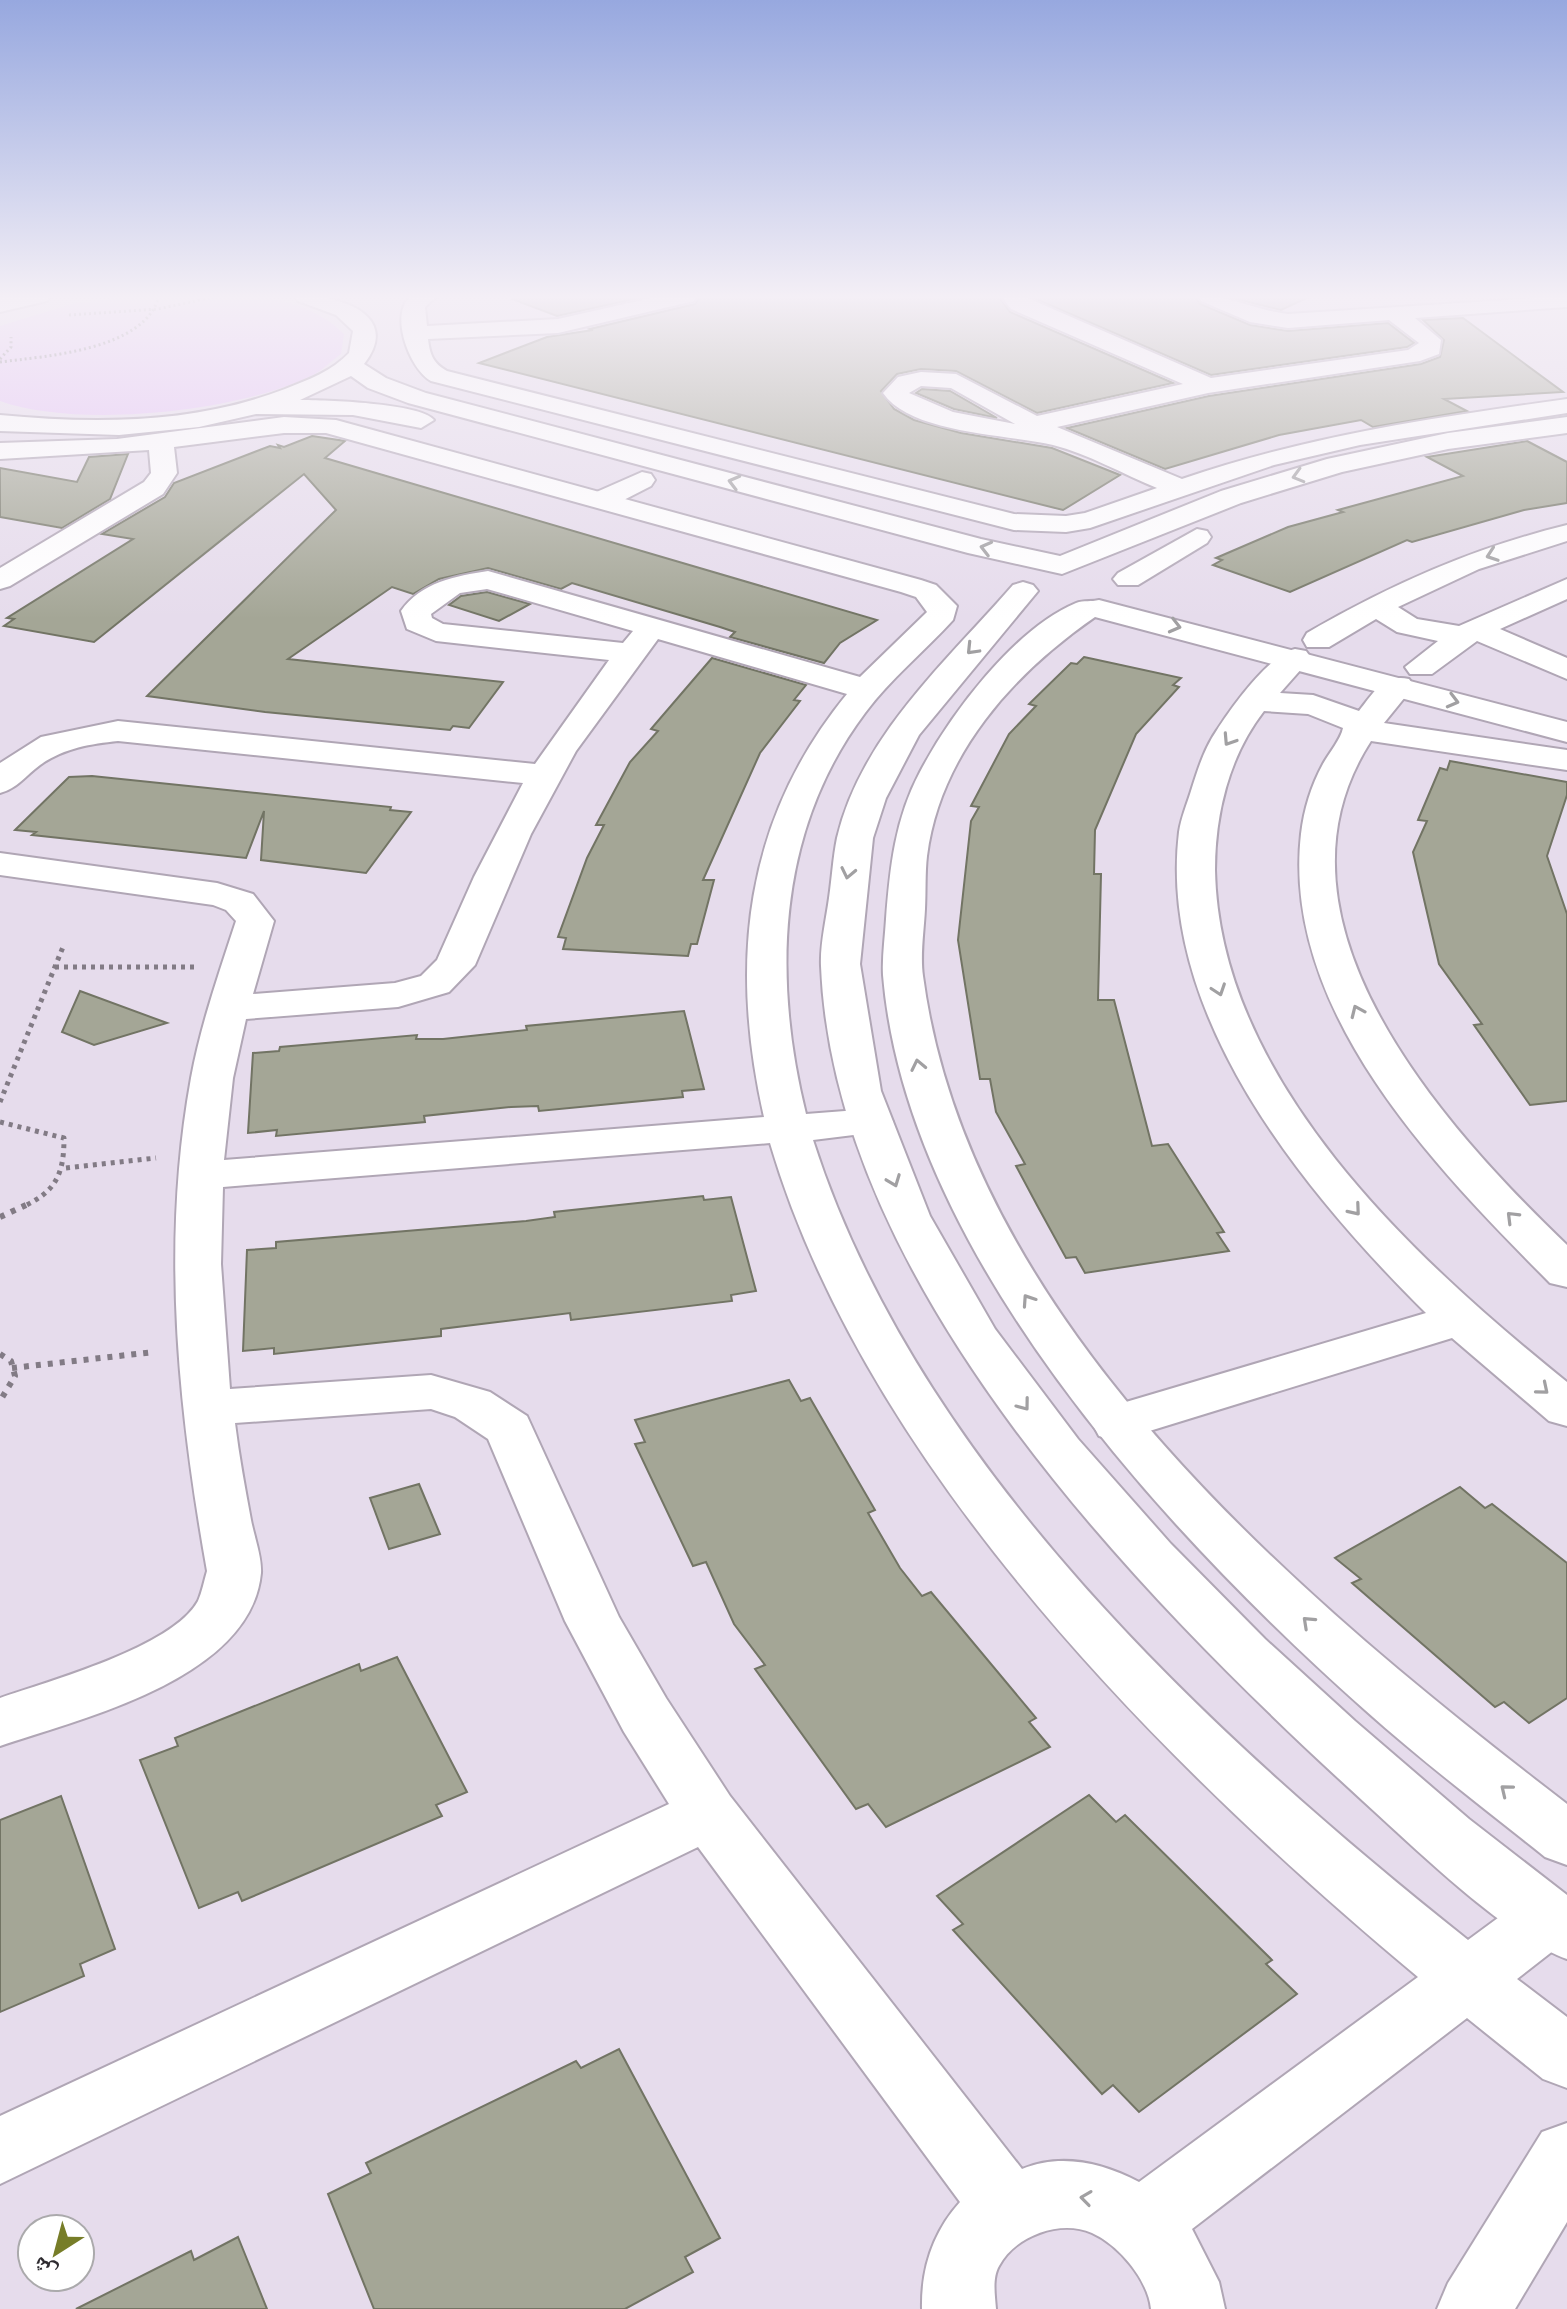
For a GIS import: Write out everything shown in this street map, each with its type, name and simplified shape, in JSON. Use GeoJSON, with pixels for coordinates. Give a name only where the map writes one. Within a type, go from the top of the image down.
{"type":"FeatureCollection","features":[{"type":"Feature","properties":{"kind":"street"},"geometry":{"type":"LineString","coordinates":[[15,438],[211,416],[264,404]]}},
{"type":"Feature","properties":{"kind":"street"},"geometry":{"type":"LineString","coordinates":[[435,404],[1003,583],[1046,604],[1092,609],[1307,649],[1409,676],[1567,706]]}},
{"type":"Feature","properties":{"kind":"street"},"geometry":{"type":"LineString","coordinates":[[546,404],[1014,522],[1066,524],[1090,520],[1266,459],[1360,437],[1567,406]]}},
{"type":"Feature","properties":{"kind":"street"},"geometry":{"type":"LineString","coordinates":[[907,404],[933,413],[1058,438]]}},
{"type":"Feature","properties":{"kind":"street"},"geometry":{"type":"LineString","coordinates":[[998,404],[1058,438],[1178,487]]}},
{"type":"Feature","properties":{"kind":"street"},"geometry":{"type":"LineString","coordinates":[[1035,424],[1127,404]]}},
{"type":"Feature","properties":{"kind":"street"},"geometry":{"type":"LineString","coordinates":[[252,407],[319,405],[383,412],[978,547],[1062,565],[1107,569],[1130,583],[1307,649]]}},
{"type":"Feature","properties":{"kind":"street"},"geometry":{"type":"LineString","coordinates":[[0,423],[15,438]]}},
{"type":"Feature","properties":{"kind":"street"},"geometry":{"type":"LineString","coordinates":[[0,431],[15,438],[161,443],[284,425],[327,425],[911,586],[937,598],[942,614],[866,689],[830,738],[798,800],[775,870],[764,947],[768,1034],[786,1129],[827,1241],[890,1363],[980,1498],[1104,1645],[1264,1806],[1466,1980],[1567,2057]]}},
{"type":"Feature","properties":{"kind":"street"},"geometry":{"type":"LineString","coordinates":[[1003,583],[1021,583],[1030,573],[1062,565],[1231,497],[1336,465],[1448,441],[1567,425]]}},
{"type":"Feature","properties":{"kind":"street"},"geometry":{"type":"LineString","coordinates":[[602,500],[686,440]]}},
{"type":"Feature","properties":{"kind":"street"},"geometry":{"type":"LineString","coordinates":[[1130,583],[1198,537],[1328,488],[1399,469],[1567,441]]}},
{"type":"Feature","properties":{"kind":"street"},"geometry":{"type":"LineString","coordinates":[[0,580],[154,488],[164,473],[161,443]]}},
{"type":"Feature","properties":{"kind":"street"},"geometry":{"type":"LineString","coordinates":[[1567,533],[1481,559],[1375,606],[1307,649],[1254,701],[1221,752],[1200,810],[1194,875],[1204,947],[1232,1028],[1283,1117],[1358,1214],[1460,1319],[1567,1409]]}},
{"type":"Feature","properties":{"kind":"street"},"geometry":{"type":"LineString","coordinates":[[641,640],[436,632],[418,623],[416,611],[451,586],[488,580],[641,640],[866,689]]}},
{"type":"Feature","properties":{"kind":"street"},"geometry":{"type":"LineString","coordinates":[[1003,583],[916,712],[871,792],[855,837],[845,886],[841,939],[843,995],[853,1056],[871,1122],[901,1198],[942,1281],[997,1369],[1069,1464],[1155,1565],[1261,1672],[1387,1786],[1558,1924],[1466,1980],[1141,2224]]}},
{"type":"Feature","properties":{"kind":"street"},"geometry":{"type":"LineString","coordinates":[[1130,583],[1130,598],[1092,609],[1026,651],[979,702],[942,759],[915,825],[900,899],[901,982],[920,1076],[960,1180],[1024,1295],[1117,1423],[1234,1553],[1385,1693],[1567,1839]]}},
{"type":"Feature","properties":{"kind":"street"},"geometry":{"type":"LineString","coordinates":[[1567,588],[1469,632],[1409,676],[1361,727],[1327,793],[1316,866],[1330,951],[1373,1047],[1450,1154],[1567,1272]]}},
{"type":"Feature","properties":{"kind":"street"},"geometry":{"type":"LineString","coordinates":[[1375,606],[1408,626],[1469,632],[1567,670]]}},
{"type":"Feature","properties":{"kind":"street"},"geometry":{"type":"LineString","coordinates":[[234,987],[398,995],[426,988],[447,975],[455,965],[497,863],[544,775],[641,640]]}},
{"type":"Feature","properties":{"kind":"street"},"geometry":{"type":"LineString","coordinates":[[1409,676],[1567,732]]}},
{"type":"Feature","properties":{"kind":"street"},"geometry":{"type":"LineString","coordinates":[[1254,701],[1313,705],[1361,727],[1567,760]]}},
{"type":"Feature","properties":{"kind":"street"},"geometry":{"type":"LineString","coordinates":[[0,783],[28,755],[46,746],[68,738],[118,731],[544,775]]}},
{"type":"Feature","properties":{"kind":"street"},"geometry":{"type":"LineString","coordinates":[[0,864],[237,899],[250,909],[255,921],[234,987],[213,1077],[201,1164],[197,1287],[200,1347],[206,1408],[234,1571],[228,1598],[212,1624],[187,1647],[154,1663],[0,1722]]}},
{"type":"Feature","properties":{"kind":"street"},"geometry":{"type":"LineString","coordinates":[[201,1164],[871,1122]]}},
{"type":"Feature","properties":{"kind":"street"},"geometry":{"type":"LineString","coordinates":[[1117,1423],[1460,1319]]}},
{"type":"Feature","properties":{"kind":"street"},"geometry":{"type":"LineString","coordinates":[[206,1408],[431,1392],[462,1398],[489,1411],[509,1429],[593,1621],[645,1715],[708,1814],[1007,2207]]}},
{"type":"Feature","properties":{"kind":"street"},"geometry":{"type":"LineString","coordinates":[[0,2151],[708,1814]]}},
{"type":"Feature","properties":{"kind":"street"},"geometry":{"type":"LineString","coordinates":[[1474,2309],[1567,2156]]}},
{"type":"Feature","properties":{"kind":"street"},"geometry":{"type":"LineString","coordinates":[[950,2304],[964,2258],[981,2228],[1007,2207],[1051,2193],[1098,2199],[1141,2224],[1173,2259],[1188,2309]]}},
{"type":"Feature","properties":{"kind":"path"},"geometry":{"type":"LineString","coordinates":[[0,1102],[63,947]]}},
{"type":"Feature","properties":{"kind":"path"},"geometry":{"type":"LineString","coordinates":[[55,967],[234,987]]}},
{"type":"Feature","properties":{"kind":"path"},"geometry":{"type":"LineString","coordinates":[[0,1122],[64,1138],[66,1168],[52,1192],[0,1217]]}},
{"type":"Feature","properties":{"kind":"path"},"geometry":{"type":"LineString","coordinates":[[66,1168],[201,1164]]}},
{"type":"Feature","properties":{"kind":"path"},"geometry":{"type":"LineString","coordinates":[[12,1368],[200,1347]]}},
{"type":"Feature","properties":{"kind":"path"},"geometry":{"type":"LineString","coordinates":[[0,1354],[11,1361],[15,1376],[0,1401]]}},
{"type":"Feature","properties":{"kind":"shaded area"},"geometry":{"type":"Polygon","coordinates":[[[11,404],[218,404],[113,415],[33,409],[11,404]]]}},
{"type":"Feature","properties":{"kind":"building"},"geometry":{"type":"Polygon","coordinates":[[[641,404],[890,404],[914,420],[961,433],[1052,448],[1120,475],[1063,510],[641,404]]]}},
{"type":"Feature","properties":{"kind":"building"},"geometry":{"type":"Polygon","coordinates":[[[942,404],[972,404],[997,418],[942,404]]]}},
{"type":"Feature","properties":{"kind":"building"},"geometry":{"type":"Polygon","coordinates":[[[1019,404],[1079,404],[1037,413],[1019,404]]]}},
{"type":"Feature","properties":{"kind":"building"},"geometry":{"type":"Polygon","coordinates":[[[1175,404],[1453,404],[1467,411],[1373,427],[1361,420],[1279,435],[1165,469],[1067,428],[1175,404]]]}},
{"type":"Feature","properties":{"kind":"building"},"geometry":{"type":"Polygon","coordinates":[[[312,436],[345,441],[325,458],[877,620],[840,643],[824,663],[730,637],[735,632],[572,583],[561,589],[488,568],[439,579],[413,594],[392,587],[288,659],[503,682],[469,728],[453,726],[450,730],[265,712],[147,696],[336,510],[304,474],[94,642],[4,626],[14,619],[7,618],[133,539],[102,534],[165,497],[174,483],[270,446],[280,448],[278,445],[284,447],[312,436]]]}},
{"type":"Feature","properties":{"kind":"building"},"geometry":{"type":"Polygon","coordinates":[[[1527,441],[1567,462],[1567,503],[1524,510],[1412,542],[1407,540],[1290,592],[1213,565],[1222,560],[1216,558],[1288,527],[1463,476],[1427,457],[1527,441]]]}},
{"type":"Feature","properties":{"kind":"building"},"geometry":{"type":"Polygon","coordinates":[[[128,454],[110,499],[62,528],[0,517],[0,468],[77,482],[89,457],[128,454]]]}},
{"type":"Feature","properties":{"kind":"building"},"geometry":{"type":"Polygon","coordinates":[[[487,592],[530,604],[499,621],[449,605],[461,596],[487,592]]]}},
{"type":"Feature","properties":{"kind":"building"},"geometry":{"type":"Polygon","coordinates":[[[1084,657],[1181,678],[1173,685],[1179,687],[1136,734],[1095,830],[1094,874],[1101,874],[1098,1000],[1114,1000],[1152,1146],[1168,1144],[1224,1232],[1217,1233],[1229,1251],[1085,1273],[1076,1257],[1066,1258],[1038,1207],[1016,1166],[1025,1164],[996,1112],[990,1079],[980,1079],[958,940],[971,821],[979,807],[971,806],[1009,734],[1036,706],[1029,704],[1071,663],[1077,664],[1084,657]]]}},
{"type":"Feature","properties":{"kind":"building"},"geometry":{"type":"Polygon","coordinates":[[[712,658],[806,685],[794,700],[800,701],[760,753],[703,880],[714,880],[697,944],[691,944],[688,956],[563,949],[566,938],[558,937],[587,858],[604,825],[596,825],[630,762],[658,731],[651,729],[712,658]]]}},
{"type":"Feature","properties":{"kind":"building"},"geometry":{"type":"Polygon","coordinates":[[[1450,761],[1567,782],[1567,795],[1547,856],[1567,914],[1567,1101],[1530,1105],[1474,1025],[1482,1024],[1439,964],[1413,852],[1427,821],[1418,820],[1440,768],[1447,770],[1450,761]]]}},
{"type":"Feature","properties":{"kind":"building"},"geometry":{"type":"Polygon","coordinates":[[[92,776],[391,807],[390,810],[411,812],[366,873],[261,860],[264,811],[246,858],[32,835],[36,832],[15,830],[69,777],[92,776]]]}},
{"type":"Feature","properties":{"kind":"building"},"geometry":{"type":"Polygon","coordinates":[[[80,991],[167,1023],[94,1045],[62,1032],[80,991]]]}},
{"type":"Feature","properties":{"kind":"building"},"geometry":{"type":"Polygon","coordinates":[[[684,1011],[704,1089],[682,1091],[683,1097],[539,1111],[538,1106],[511,1107],[424,1116],[425,1122],[276,1136],[277,1130],[248,1133],[253,1053],[279,1051],[280,1047],[417,1035],[416,1039],[443,1039],[527,1030],[526,1026],[684,1011]]]}},
{"type":"Feature","properties":{"kind":"building"},"geometry":{"type":"Polygon","coordinates":[[[703,1196],[704,1200],[731,1197],[756,1291],[731,1295],[732,1301],[571,1320],[570,1313],[441,1329],[441,1336],[274,1354],[274,1348],[243,1351],[247,1250],[276,1248],[276,1242],[526,1221],[555,1217],[554,1212],[703,1196]]]}},
{"type":"Feature","properties":{"kind":"building"},"geometry":{"type":"Polygon","coordinates":[[[789,1380],[801,1401],[810,1398],[875,1510],[868,1513],[900,1568],[922,1596],[931,1592],[1036,1718],[1029,1722],[1050,1747],[886,1827],[868,1804],[856,1809],[755,1669],[765,1665],[734,1624],[706,1562],[693,1566],[635,1444],[645,1442],[635,1420],[789,1380]]]}},
{"type":"Feature","properties":{"kind":"building"},"geometry":{"type":"Polygon","coordinates":[[[419,1484],[440,1534],[389,1549],[370,1498],[419,1484]]]}},
{"type":"Feature","properties":{"kind":"building"},"geometry":{"type":"Polygon","coordinates":[[[1460,1487],[1485,1508],[1492,1504],[1567,1563],[1567,1698],[1529,1723],[1504,1702],[1495,1707],[1352,1583],[1361,1579],[1335,1558],[1460,1487]]]}},
{"type":"Feature","properties":{"kind":"building"},"geometry":{"type":"Polygon","coordinates":[[[397,1657],[467,1792],[436,1805],[442,1816],[242,1901],[238,1892],[199,1908],[140,1760],[178,1746],[175,1738],[359,1664],[361,1671],[397,1657]]]}},
{"type":"Feature","properties":{"kind":"building"},"geometry":{"type":"Polygon","coordinates":[[[1089,1795],[1116,1822],[1125,1815],[1272,1960],[1266,1964],[1297,1994],[1139,2112],[1113,2085],[1102,2094],[953,1930],[963,1924],[937,1896],[1089,1795]]]}},
{"type":"Feature","properties":{"kind":"building"},"geometry":{"type":"Polygon","coordinates":[[[61,1796],[115,1949],[80,1964],[84,1976],[0,2012],[0,1820],[61,1796]]]}},
{"type":"Feature","properties":{"kind":"building"},"geometry":{"type":"Polygon","coordinates":[[[619,2049],[720,2238],[685,2257],[693,2272],[625,2309],[374,2309],[328,2194],[371,2173],[366,2163],[576,2061],[581,2068],[619,2049]]]}},
{"type":"Feature","properties":{"kind":"building"},"geometry":{"type":"Polygon","coordinates":[[[238,2237],[267,2309],[76,2309],[191,2251],[194,2260],[238,2237]]]}}]}
